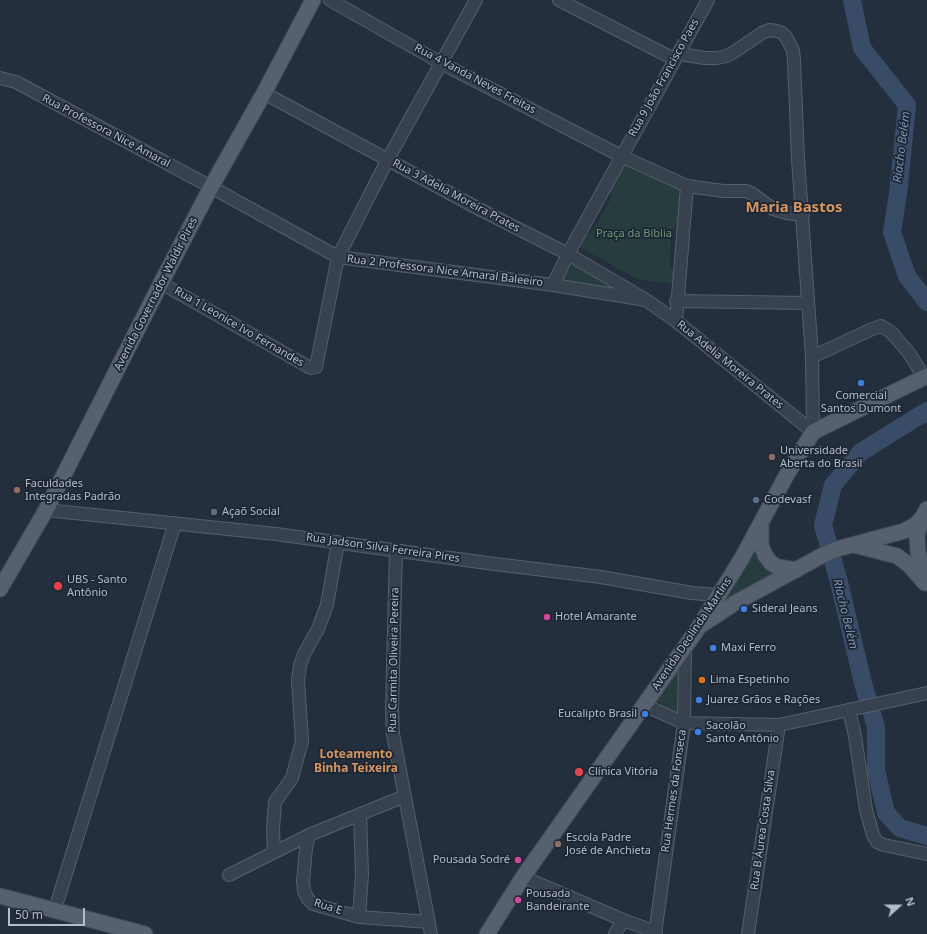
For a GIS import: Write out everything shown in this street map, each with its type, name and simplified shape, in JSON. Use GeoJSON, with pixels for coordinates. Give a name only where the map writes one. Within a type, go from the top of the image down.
{"type":"FeatureCollection","features":[{"type":"Feature","properties":{"kind":"main road","name":"Avenida Governador Waldir Pires"},"geometry":{"type":"LineString","coordinates":[[0,589],[46,510],[211,187],[264,93],[313,0]]}},
{"type":"Feature","properties":{"kind":"main road"},"geometry":{"type":"LineString","coordinates":[[813,432],[925,376]]}},
{"type":"Feature","properties":{"kind":"main road","name":"Avenida Deolinda Martins"},"geometry":{"type":"LineString","coordinates":[[487,934],[523,877],[699,627],[742,558],[795,460],[813,432]]}},
{"type":"Feature","properties":{"kind":"main road"},"geometry":{"type":"LineString","coordinates":[[699,627],[735,603],[822,555],[852,544],[904,531],[915,525],[924,514]]}},
{"type":"Feature","properties":{"kind":"main road"},"geometry":{"type":"LineString","coordinates":[[924,514],[917,535],[917,544],[926,586]]}},
{"type":"Feature","properties":{"kind":"main road"},"geometry":{"type":"LineString","coordinates":[[761,522],[761,545],[764,555],[778,568],[797,570]]}},
{"type":"Feature","properties":{"kind":"main road"},"geometry":{"type":"LineString","coordinates":[[852,544],[897,556],[909,565],[926,586]]}},
{"type":"Feature","properties":{"kind":"main road"},"geometry":{"type":"LineString","coordinates":[[0,896],[55,909],[145,934]]}},
{"type":"Feature","properties":{"kind":"street","name":"Rua 4 Vanda Neves Freitas"},"geometry":{"type":"LineString","coordinates":[[330,0],[441,63],[621,156],[686,186],[723,191],[746,191],[773,208],[787,213],[803,215]]}},
{"type":"Feature","properties":{"kind":"street"},"geometry":{"type":"LineString","coordinates":[[338,257],[388,159],[476,0]]}},
{"type":"Feature","properties":{"kind":"street"},"geometry":{"type":"LineString","coordinates":[[559,0],[677,56],[686,55],[705,58],[727,56],[750,40],[769,30],[777,31],[786,37],[793,50],[794,60],[798,159],[812,357],[813,432]]}},
{"type":"Feature","properties":{"kind":"street","name":"Rua 9 João Francisco Paes"},"geometry":{"type":"LineString","coordinates":[[553,285],[621,156],[708,0]]}},
{"type":"Feature","properties":{"kind":"street","name":"Rua Professora Nice Amaral"},"geometry":{"type":"LineString","coordinates":[[0,78],[16,82],[338,257]]}},
{"type":"Feature","properties":{"kind":"street","name":"Rua 3 Adelia Moreira Prates"},"geometry":{"type":"LineString","coordinates":[[264,93],[479,209],[568,254],[646,300]]}},
{"type":"Feature","properties":{"kind":"street"},"geometry":{"type":"LineString","coordinates":[[676,321],[686,186]]}},
{"type":"Feature","properties":{"kind":"street","name":"Rua 2 Professora Nice Amaral Baleeiro"},"geometry":{"type":"LineString","coordinates":[[338,257],[553,285],[646,300]]}},
{"type":"Feature","properties":{"kind":"street","name":"Rua 1 Leonice Ivo Fernandes"},"geometry":{"type":"LineString","coordinates":[[161,283],[307,366],[314,368],[317,365],[338,257]]}},
{"type":"Feature","properties":{"kind":"street"},"geometry":{"type":"LineString","coordinates":[[658,308],[677,298],[808,303]]}},
{"type":"Feature","properties":{"kind":"street","name":"Rua Adelia Moreira Prates"},"geometry":{"type":"LineString","coordinates":[[646,300],[676,321],[813,432]]}},
{"type":"Feature","properties":{"kind":"street"},"geometry":{"type":"LineString","coordinates":[[812,357],[881,326],[891,332],[909,353],[925,376]]}},
{"type":"Feature","properties":{"kind":"street","name":"Rua Jadson Silva Ferreira Pires"},"geometry":{"type":"LineString","coordinates":[[46,510],[276,534],[601,577],[692,593],[718,595]]}},
{"type":"Feature","properties":{"kind":"street"},"geometry":{"type":"LineString","coordinates":[[55,909],[175,523]]}},
{"type":"Feature","properties":{"kind":"street"},"geometry":{"type":"LineString","coordinates":[[274,852],[273,829],[275,802],[292,778],[302,741],[298,681],[300,665],[305,652],[318,629],[327,605],[338,542]]}},
{"type":"Feature","properties":{"kind":"street","name":"Rua Carmita Oliveira Pereira"},"geometry":{"type":"LineString","coordinates":[[396,550],[392,709],[393,734],[430,928]]}},
{"type":"Feature","properties":{"kind":"street","name":"Rua Hermes da Fonseca"},"geometry":{"type":"LineString","coordinates":[[655,933],[684,723],[685,647]]}},
{"type":"Feature","properties":{"kind":"street"},"geometry":{"type":"LineString","coordinates":[[644,704],[684,723],[779,726],[927,693]]}},
{"type":"Feature","properties":{"kind":"street"},"geometry":{"type":"LineString","coordinates":[[854,709],[854,730],[866,810],[873,835],[877,842],[884,845],[927,854]]}},
{"type":"Feature","properties":{"kind":"street","name":"Rua B Áurea Costa Silva"},"geometry":{"type":"LineString","coordinates":[[748,934],[779,726]]}},
{"type":"Feature","properties":{"kind":"street"},"geometry":{"type":"LineString","coordinates":[[229,875],[322,829],[406,796]]}},
{"type":"Feature","properties":{"kind":"street"},"geometry":{"type":"LineString","coordinates":[[359,917],[362,867],[360,814]]}},
{"type":"Feature","properties":{"kind":"street","name":"Rua E"},"geometry":{"type":"LineString","coordinates":[[309,835],[306,848],[303,882],[304,891],[308,899],[313,904],[359,917],[430,928]]}},
{"type":"Feature","properties":{"kind":"street"},"geometry":{"type":"LineString","coordinates":[[523,877],[655,933]]}},
{"type":"Feature","properties":{"kind":"street"},"geometry":{"type":"LineString","coordinates":[[615,934],[623,920]]}},
{"type":"Feature","properties":{"kind":"green space","name":"Praça da Bíblia"},"geometry":{"type":"Polygon","coordinates":[[[624,160],[678,188],[681,192],[679,222],[671,231],[670,267],[677,273],[676,284],[639,280],[576,245],[583,234],[592,232],[611,198],[609,187],[624,160]]]}},
{"type":"Feature","properties":{"kind":"green space"},"geometry":{"type":"Polygon","coordinates":[[[562,254],[637,291],[551,279],[562,254]]]}},
{"type":"Feature","properties":{"kind":"green space"},"geometry":{"type":"Polygon","coordinates":[[[757,548],[777,571],[718,608],[757,548]]]}},
{"type":"Feature","properties":{"kind":"green space"},"geometry":{"type":"Polygon","coordinates":[[[681,657],[678,713],[654,701],[681,657]]]}},
{"type":"Feature","properties":{"kind":"waterway","name":"Riacho Belém"},"geometry":{"type":"LineString","coordinates":[[852,0],[862,48],[907,105],[898,194],[892,232],[907,276],[927,302]]}},
{"type":"Feature","properties":{"kind":"waterway","name":"Riacho Belém"},"geometry":{"type":"LineString","coordinates":[[927,411],[861,452],[833,485],[823,525],[839,582],[863,683],[876,727],[876,770],[886,813],[900,828],[927,836]]}},
{"type":"Feature","properties":{"kind":"waterway"},"geometry":{"type":"LineString","coordinates":[[923,413],[927,422]]}},
{"type":"Feature","properties":{"kind":"place","name":"Comercial Santos Dumont"},"geometry":{"type":"Point","coordinates":[861,383]}},
{"type":"Feature","properties":{"kind":"place","name":"Universidade Aberta do Brasil"},"geometry":{"type":"Point","coordinates":[772,457]}},
{"type":"Feature","properties":{"kind":"place","name":"Faculdades Integradas Padrão"},"geometry":{"type":"Point","coordinates":[17,490]}},
{"type":"Feature","properties":{"kind":"place","name":"Codevasf"},"geometry":{"type":"Point","coordinates":[756,500]}},
{"type":"Feature","properties":{"kind":"place","name":"Açaõ Social"},"geometry":{"type":"Point","coordinates":[214,512]}},
{"type":"Feature","properties":{"kind":"place","name":"UBS - Santo Antônio"},"geometry":{"type":"Point","coordinates":[58,586]}},
{"type":"Feature","properties":{"kind":"place","name":"Sideral Jeans"},"geometry":{"type":"Point","coordinates":[744,609]}},
{"type":"Feature","properties":{"kind":"place","name":"Hotel Amarante"},"geometry":{"type":"Point","coordinates":[547,617]}},
{"type":"Feature","properties":{"kind":"place","name":"Maxi Ferro"},"geometry":{"type":"Point","coordinates":[713,648]}},
{"type":"Feature","properties":{"kind":"place","name":"Lima Espetinho"},"geometry":{"type":"Point","coordinates":[702,680]}},
{"type":"Feature","properties":{"kind":"place","name":"Juarez Grãos e Rações"},"geometry":{"type":"Point","coordinates":[699,700]}},
{"type":"Feature","properties":{"kind":"place","name":"Eucalipto Brasil"},"geometry":{"type":"Point","coordinates":[645,714]}},
{"type":"Feature","properties":{"kind":"place","name":"Sacolão Santo Antônio"},"geometry":{"type":"Point","coordinates":[698,732]}},
{"type":"Feature","properties":{"kind":"place","name":"Clínica Vitória"},"geometry":{"type":"Point","coordinates":[579,772]}},
{"type":"Feature","properties":{"kind":"place","name":"Escola Padre José de Anchieta"},"geometry":{"type":"Point","coordinates":[558,844]}},
{"type":"Feature","properties":{"kind":"place","name":"Pousada Sodré"},"geometry":{"type":"Point","coordinates":[518,860]}},
{"type":"Feature","properties":{"kind":"place","name":"Pousada Bandeirante"},"geometry":{"type":"Point","coordinates":[518,900]}},
{"type":"Feature","properties":{"kind":"district","name":"Maria Bastos"},"geometry":{"type":"Point","coordinates":[794,208]}},
{"type":"Feature","properties":{"kind":"district","name":"Loteamento Binha Teixeira"},"geometry":{"type":"Point","coordinates":[356,762]}}]}
